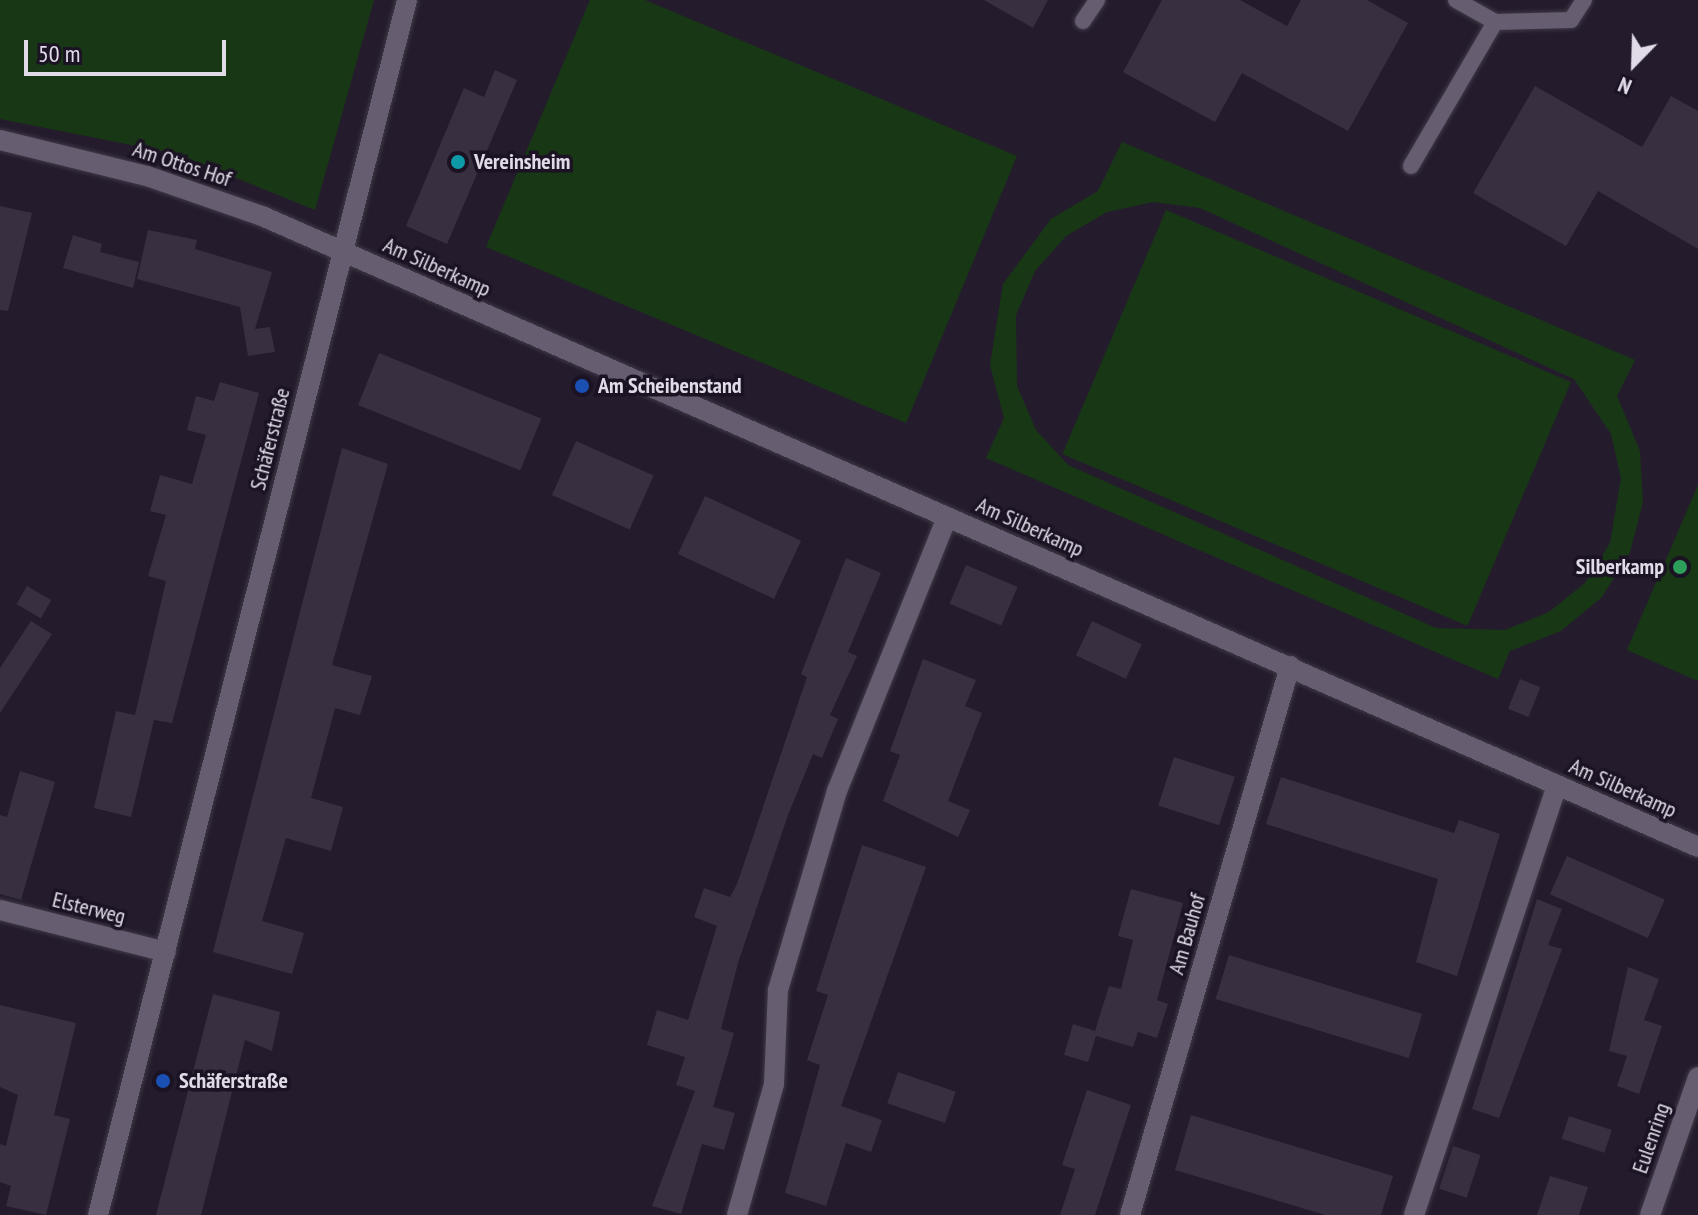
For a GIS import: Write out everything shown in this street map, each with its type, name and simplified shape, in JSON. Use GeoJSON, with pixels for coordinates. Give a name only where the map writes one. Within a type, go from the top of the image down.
{"type":"FeatureCollection","features":[{"type":"Feature","properties":{"kind":"street","name":"Schäferstraße"},"geometry":{"type":"LineString","coordinates":[[98,1215],[407,0]]}},
{"type":"Feature","properties":{"kind":"street","name":"Am Ottos Hof"},"geometry":{"type":"LineString","coordinates":[[0,140],[147,176],[343,251]]}},
{"type":"Feature","properties":{"kind":"street","name":"Am Silberkamp"},"geometry":{"type":"LineString","coordinates":[[343,251],[1698,847]]}},
{"type":"Feature","properties":{"kind":"street"},"geometry":{"type":"LineString","coordinates":[[737,1215],[774,1084],[778,990],[837,791],[947,517]]}},
{"type":"Feature","properties":{"kind":"street","name":"Am Bauhof"},"geometry":{"type":"LineString","coordinates":[[1130,1215],[1290,666]]}},
{"type":"Feature","properties":{"kind":"street"},"geometry":{"type":"LineString","coordinates":[[1414,1215],[1557,785]]}},
{"type":"Feature","properties":{"kind":"street","name":"Elsterweg"},"geometry":{"type":"LineString","coordinates":[[0,910],[166,952]]}},
{"type":"Feature","properties":{"kind":"street","name":"Eulenring"},"geometry":{"type":"LineString","coordinates":[[1650,1215],[1698,1077]]}},
{"type":"Feature","properties":{"kind":"lane"},"geometry":{"type":"LineString","coordinates":[[1083,21],[1097,0]]}},
{"type":"Feature","properties":{"kind":"lane"},"geometry":{"type":"LineString","coordinates":[[1456,0],[1495,22],[1571,20],[1584,0]]}},
{"type":"Feature","properties":{"kind":"lane"},"geometry":{"type":"LineString","coordinates":[[1411,166],[1495,22]]}},
{"type":"Feature","properties":{"kind":"green space"},"geometry":{"type":"Polygon","coordinates":[[[0,0],[374,0],[315,210],[177,154],[0,119],[0,0]]]}},
{"type":"Feature","properties":{"kind":"green space"},"geometry":{"type":"Polygon","coordinates":[[[590,0],[645,0],[1017,156],[906,423],[486,247],[590,0]]]}},
{"type":"Feature","properties":{"kind":"green space"},"geometry":{"type":"Polygon","coordinates":[[[1122,142],[1635,360],[1617,396],[1640,451],[1643,502],[1630,552],[1602,597],[1561,631],[1510,651],[1498,679],[986,458],[1004,418],[990,365],[1003,284],[1051,219],[1098,191],[1122,142]],[[1153,202],[1107,212],[1066,236],[1035,271],[1016,315],[1017,386],[1036,430],[1068,465],[1436,628],[1505,630],[1549,612],[1585,583],[1610,543],[1621,478],[1611,434],[1574,379],[1200,208],[1153,202]]]}},
{"type":"Feature","properties":{"kind":"green space"},"geometry":{"type":"Polygon","coordinates":[[[1166,210],[1571,382],[1467,626],[1062,454],[1166,210]]]}},
{"type":"Feature","properties":{"kind":"green space","name":"Silberkamp"},"geometry":{"type":"Polygon","coordinates":[[[1698,485],[1698,681],[1627,650],[1698,485]]]}},
{"type":"Feature","properties":{"kind":"building"},"geometry":{"type":"Polygon","coordinates":[[[984,0],[1048,0],[1033,28],[984,0]]]}},
{"type":"Feature","properties":{"kind":"building"},"geometry":{"type":"Polygon","coordinates":[[[1162,0],[1240,0],[1287,26],[1301,0],[1367,0],[1408,23],[1348,131],[1242,73],[1215,122],[1123,72],[1162,0]]]}},
{"type":"Feature","properties":{"kind":"building","name":"Vereinsheim"},"geometry":{"type":"Polygon","coordinates":[[[495,70],[517,80],[447,244],[406,226],[464,88],[484,97],[495,70]]]}},
{"type":"Feature","properties":{"kind":"building"},"geometry":{"type":"Polygon","coordinates":[[[1535,86],[1642,147],[1671,96],[1698,111],[1698,249],[1598,191],[1566,246],[1473,193],[1535,86]]]}},
{"type":"Feature","properties":{"kind":"building"},"geometry":{"type":"Polygon","coordinates":[[[0,206],[32,213],[8,311],[0,310],[0,206]]]}},
{"type":"Feature","properties":{"kind":"building"},"geometry":{"type":"Polygon","coordinates":[[[148,230],[197,240],[195,249],[272,272],[255,329],[270,327],[275,352],[248,356],[240,307],[137,279],[148,230]]]}},
{"type":"Feature","properties":{"kind":"building"},"geometry":{"type":"Polygon","coordinates":[[[73,235],[102,244],[100,252],[139,262],[133,288],[63,268],[73,235]]]}},
{"type":"Feature","properties":{"kind":"building"},"geometry":{"type":"Polygon","coordinates":[[[379,353],[541,419],[520,470],[358,405],[379,353]]]}},
{"type":"Feature","properties":{"kind":"building"},"geometry":{"type":"Polygon","coordinates":[[[220,382],[259,393],[172,723],[154,720],[131,817],[94,808],[116,711],[135,715],[166,581],[148,576],[166,515],[150,511],[160,475],[192,484],[206,435],[187,430],[196,396],[214,401],[220,382]]]}},
{"type":"Feature","properties":{"kind":"building"},"geometry":{"type":"Polygon","coordinates":[[[576,441],[654,476],[630,529],[552,495],[576,441]]]}},
{"type":"Feature","properties":{"kind":"building"},"geometry":{"type":"Polygon","coordinates":[[[342,448],[388,464],[332,665],[372,676],[360,715],[335,708],[311,798],[343,807],[331,851],[286,838],[262,921],[304,933],[292,974],[213,952],[342,448]]]}},
{"type":"Feature","properties":{"kind":"building"},"geometry":{"type":"Polygon","coordinates":[[[705,496],[801,541],[774,599],[678,554],[705,496]]]}},
{"type":"Feature","properties":{"kind":"building"},"geometry":{"type":"Polygon","coordinates":[[[846,558],[881,573],[848,652],[857,656],[830,715],[838,719],[822,758],[813,754],[788,815],[738,963],[721,1029],[734,1033],[713,1107],[735,1113],[724,1150],[702,1144],[681,1214],[652,1206],[695,1091],[676,1085],[685,1057],[647,1045],[657,1010],[688,1020],[717,926],[694,917],[704,888],[730,897],[737,884],[807,677],[801,674],[846,558]]]}},
{"type":"Feature","properties":{"kind":"building"},"geometry":{"type":"Polygon","coordinates":[[[966,565],[1018,587],[1001,626],[950,604],[966,565]]]}},
{"type":"Feature","properties":{"kind":"building"},"geometry":{"type":"Polygon","coordinates":[[[27,586],[51,600],[41,618],[16,604],[27,586]]]}},
{"type":"Feature","properties":{"kind":"building"},"geometry":{"type":"Polygon","coordinates":[[[31,621],[52,634],[0,713],[0,668],[31,621]]]}},
{"type":"Feature","properties":{"kind":"building"},"geometry":{"type":"Polygon","coordinates":[[[1092,621],[1142,644],[1126,679],[1076,655],[1092,621]]]}},
{"type":"Feature","properties":{"kind":"building"},"geometry":{"type":"Polygon","coordinates":[[[923,659],[976,680],[965,706],[982,713],[948,801],[970,810],[958,837],[883,801],[900,755],[890,751],[923,659]]]}},
{"type":"Feature","properties":{"kind":"building"},"geometry":{"type":"Polygon","coordinates":[[[1520,679],[1540,687],[1528,717],[1508,709],[1520,679]]]}},
{"type":"Feature","properties":{"kind":"building"},"geometry":{"type":"Polygon","coordinates":[[[1174,757],[1235,777],[1219,825],[1158,806],[1174,757]]]}},
{"type":"Feature","properties":{"kind":"building"},"geometry":{"type":"Polygon","coordinates":[[[20,771],[55,782],[21,900],[0,894],[0,815],[7,817],[20,771]]]}},
{"type":"Feature","properties":{"kind":"building"},"geometry":{"type":"Polygon","coordinates":[[[1281,777],[1454,833],[1459,820],[1500,834],[1457,976],[1416,962],[1438,879],[1266,824],[1281,777]]]}},
{"type":"Feature","properties":{"kind":"building"},"geometry":{"type":"Polygon","coordinates":[[[862,845],[926,867],[841,1106],[882,1120],[871,1152],[846,1143],[826,1206],[785,1193],[820,1065],[807,1060],[828,995],[816,991],[862,845]]]}},
{"type":"Feature","properties":{"kind":"building"},"geometry":{"type":"Polygon","coordinates":[[[1567,856],[1665,900],[1648,938],[1550,894],[1567,856]]]}},
{"type":"Feature","properties":{"kind":"building"},"geometry":{"type":"Polygon","coordinates":[[[1131,889],[1183,903],[1157,1000],[1168,1004],[1157,1038],[1138,1032],[1133,1047],[1096,1036],[1088,1062],[1064,1055],[1073,1024],[1095,1031],[1109,986],[1121,989],[1133,940],[1118,936],[1131,889]]]}},
{"type":"Feature","properties":{"kind":"building"},"geometry":{"type":"Polygon","coordinates":[[[1537,899],[1562,909],[1548,945],[1562,949],[1499,1118],[1472,1109],[1537,899]]]}},
{"type":"Feature","properties":{"kind":"building"},"geometry":{"type":"Polygon","coordinates":[[[1229,955],[1422,1014],[1409,1058],[1216,999],[1229,955]]]}},
{"type":"Feature","properties":{"kind":"building"},"geometry":{"type":"Polygon","coordinates":[[[1628,967],[1659,979],[1644,1020],[1662,1026],[1639,1094],[1617,1086],[1627,1056],[1609,1051],[1628,967]]]}},
{"type":"Feature","properties":{"kind":"building"},"geometry":{"type":"Polygon","coordinates":[[[213,994],[280,1012],[272,1051],[245,1040],[201,1215],[156,1215],[213,994]]]}},
{"type":"Feature","properties":{"kind":"building"},"geometry":{"type":"Polygon","coordinates":[[[0,1005],[76,1023],[54,1115],[70,1119],[46,1215],[6,1206],[11,1186],[0,1182],[0,1144],[6,1146],[18,1095],[0,1087],[0,1005]]]}},
{"type":"Feature","properties":{"kind":"building"},"geometry":{"type":"Polygon","coordinates":[[[898,1072],[956,1092],[945,1123],[887,1103],[898,1072]]]}},
{"type":"Feature","properties":{"kind":"building"},"geometry":{"type":"Polygon","coordinates":[[[1087,1090],[1131,1105],[1095,1215],[1060,1215],[1075,1169],[1062,1165],[1087,1090]]]}},
{"type":"Feature","properties":{"kind":"building"},"geometry":{"type":"Polygon","coordinates":[[[1191,1115],[1393,1176],[1381,1215],[1325,1215],[1175,1170],[1191,1115]]]}},
{"type":"Feature","properties":{"kind":"building"},"geometry":{"type":"Polygon","coordinates":[[[1569,1116],[1612,1130],[1604,1153],[1562,1139],[1569,1116]]]}},
{"type":"Feature","properties":{"kind":"building"},"geometry":{"type":"Polygon","coordinates":[[[1453,1146],[1481,1155],[1467,1198],[1439,1189],[1453,1146]]]}},
{"type":"Feature","properties":{"kind":"building"},"geometry":{"type":"Polygon","coordinates":[[[1550,1176],[1588,1187],[1579,1215],[1537,1215],[1550,1176]]]}},
{"type":"Feature","properties":{"kind":"place","name":"Vereinsheim"},"geometry":{"type":"Point","coordinates":[458,162]}},
{"type":"Feature","properties":{"kind":"place","name":"Am Scheibenstand"},"geometry":{"type":"Point","coordinates":[582,386]}},
{"type":"Feature","properties":{"kind":"place","name":"Silberkamp"},"geometry":{"type":"Point","coordinates":[1680,567]}},
{"type":"Feature","properties":{"kind":"place","name":"Schäferstraße"},"geometry":{"type":"Point","coordinates":[163,1081]}}]}
